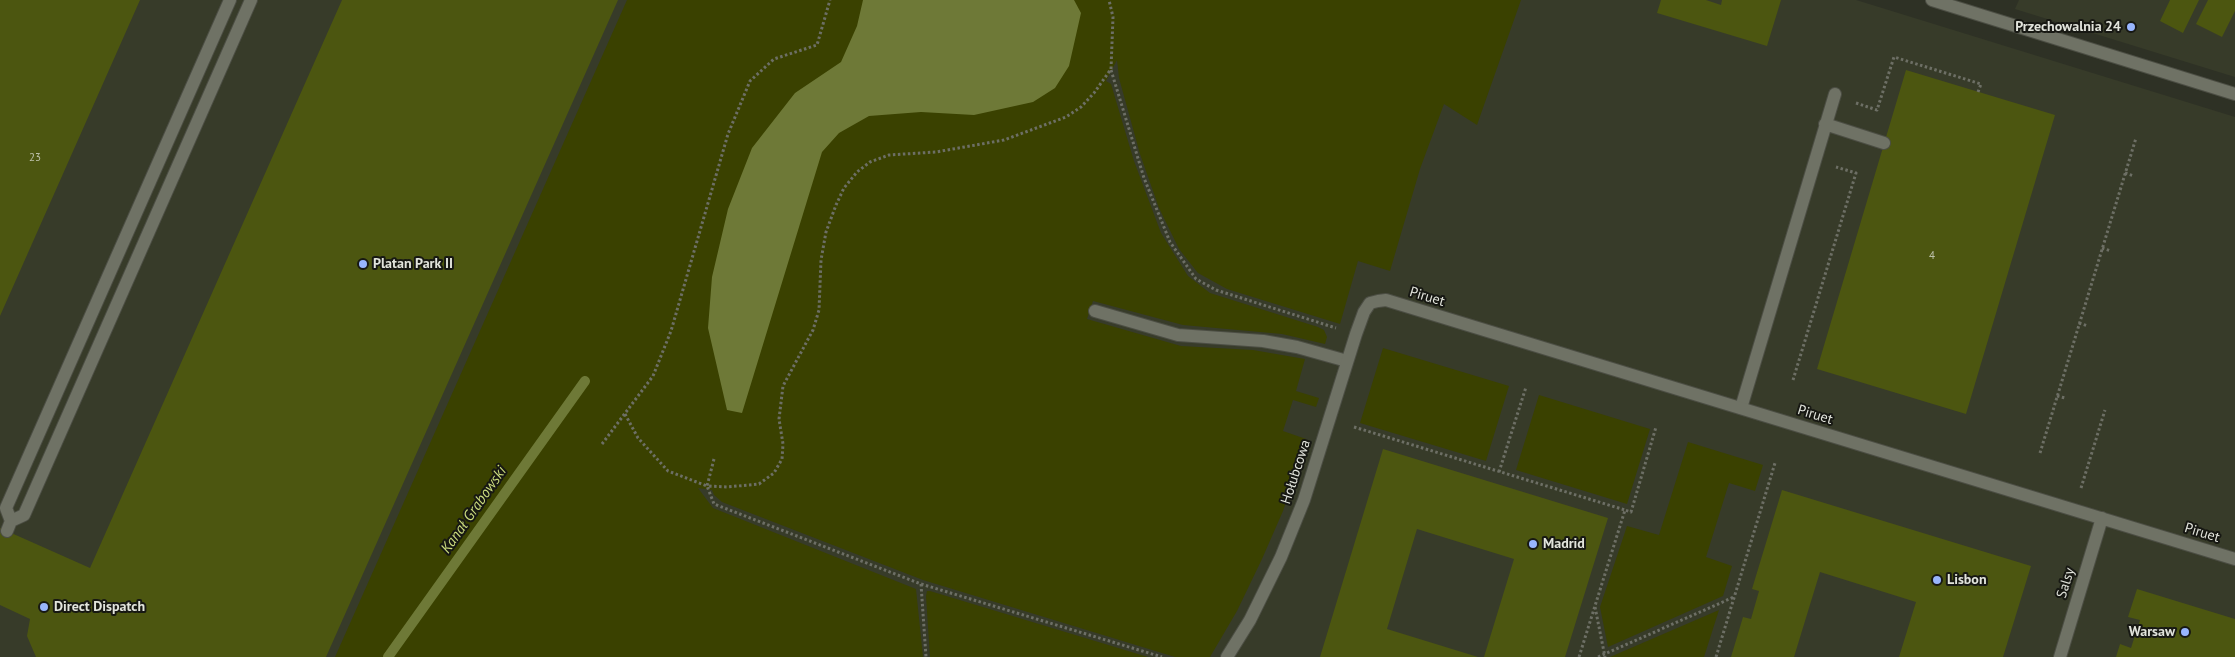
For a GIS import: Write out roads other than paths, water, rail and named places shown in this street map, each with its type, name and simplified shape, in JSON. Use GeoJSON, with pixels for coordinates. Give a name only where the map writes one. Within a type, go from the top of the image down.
{"type":"FeatureCollection","features":[{"type":"Feature","properties":{"kind":"street"},"geometry":{"type":"LineString","coordinates":[[230,0],[6,508],[9,526],[24,515],[251,0]]}},
{"type":"Feature","properties":{"kind":"street"},"geometry":{"type":"LineString","coordinates":[[1932,0],[2235,94]]}},
{"type":"Feature","properties":{"kind":"street"},"geometry":{"type":"LineString","coordinates":[[1741,408],[1834,94]]}},
{"type":"Feature","properties":{"kind":"street"},"geometry":{"type":"LineString","coordinates":[[1825,124],[1884,143]]}},
{"type":"Feature","properties":{"kind":"street","name":"Piruet"},"geometry":{"type":"LineString","coordinates":[[1386,300],[2235,559]]}},
{"type":"Feature","properties":{"kind":"street","name":"Hołubcowa"},"geometry":{"type":"LineString","coordinates":[[1227,657],[1250,620],[1281,557],[1304,500],[1364,312],[1370,303],[1386,300]]}},
{"type":"Feature","properties":{"kind":"street"},"geometry":{"type":"LineString","coordinates":[[1095,311],[1178,335],[1263,341],[1297,347],[1348,361]]}},
{"type":"Feature","properties":{"kind":"street","name":"Salsy"},"geometry":{"type":"LineString","coordinates":[[2060,657],[2102,518]]}},
{"type":"Feature","properties":{"kind":"waterway","name":"Kanał Grabowski"},"geometry":{"type":"LineString","coordinates":[[388,657],[585,381]]}},
{"type":"Feature","properties":{"kind":"place","name":"Przechowalnia 24"},"geometry":{"type":"Point","coordinates":[2131,27]}},
{"type":"Feature","properties":{"kind":"place","name":"Platan Park II"},"geometry":{"type":"Point","coordinates":[363,264]}},
{"type":"Feature","properties":{"kind":"place","name":"Madrid"},"geometry":{"type":"Point","coordinates":[1533,544]}},
{"type":"Feature","properties":{"kind":"place","name":"Lisbon"},"geometry":{"type":"Point","coordinates":[1937,580]}},
{"type":"Feature","properties":{"kind":"place","name":"Direct Dispatch"},"geometry":{"type":"Point","coordinates":[44,607]}},
{"type":"Feature","properties":{"kind":"place","name":"Warsaw"},"geometry":{"type":"Point","coordinates":[2185,632]}}]}
